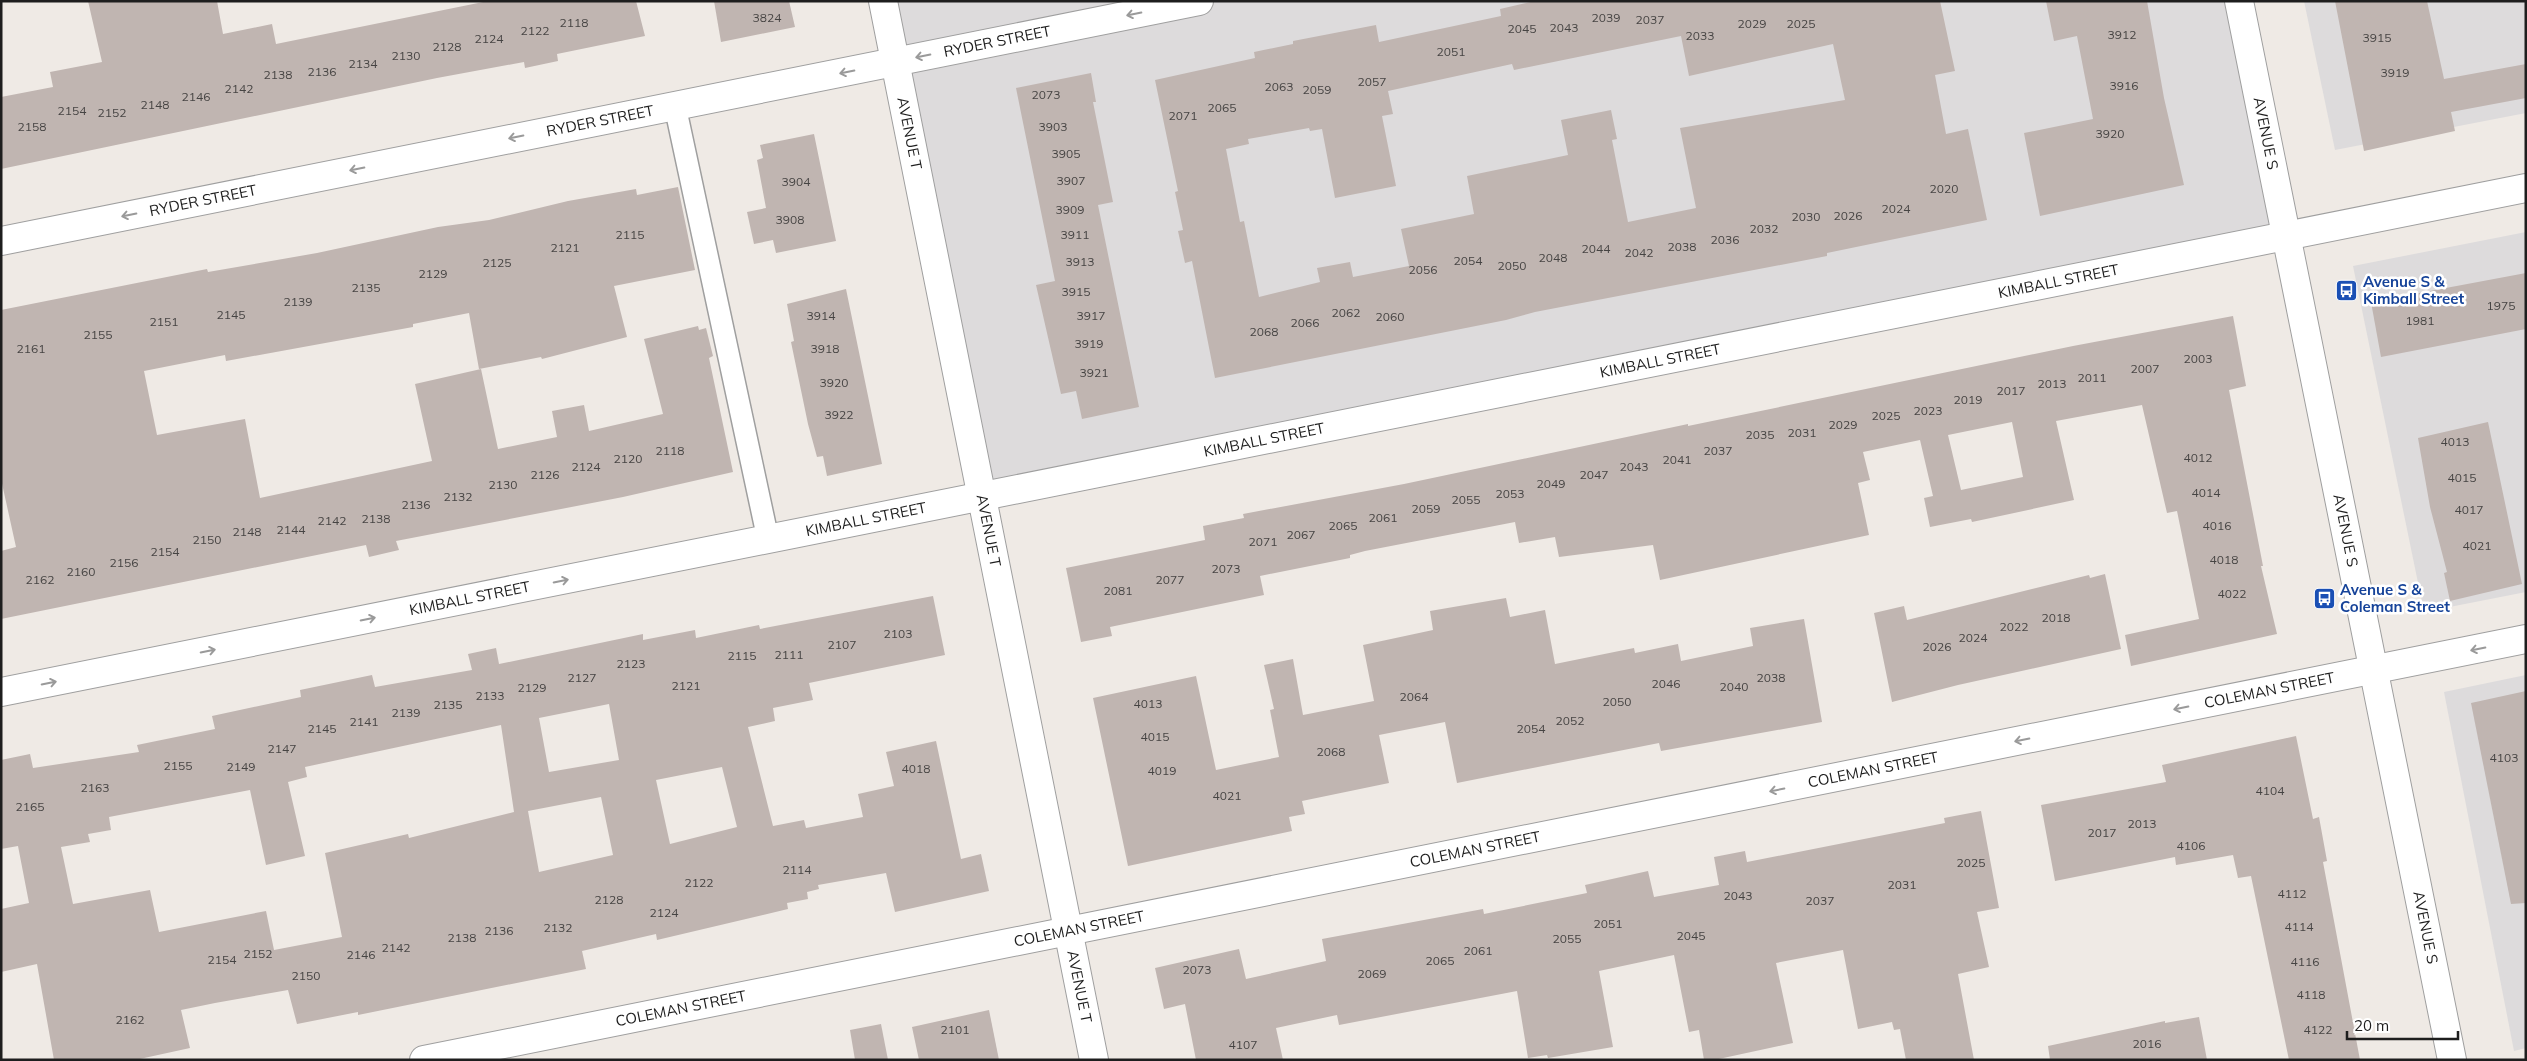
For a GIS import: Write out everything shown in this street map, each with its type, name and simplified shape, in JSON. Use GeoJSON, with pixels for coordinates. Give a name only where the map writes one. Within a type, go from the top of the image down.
{"type":"FeatureCollection","features":[{"type":"Feature","properties":{"kind":"street","name":"AVENUE T"},"geometry":{"type":"LineString","coordinates":[[883,1],[1094,1060]]}},
{"type":"Feature","properties":{"kind":"street","name":"RYDER STREET"},"geometry":{"type":"LineString","coordinates":[[1,240],[1199,1]]}},
{"type":"Feature","properties":{"kind":"street","name":"AVENUE S"},"geometry":{"type":"LineString","coordinates":[[2239,1],[2452,1060]]}},
{"type":"Feature","properties":{"kind":"street","name":"KIMBALL STREET"},"geometry":{"type":"LineString","coordinates":[[1,692],[2526,188]]}},
{"type":"Feature","properties":{"kind":"street","name":"COLEMAN STREET"},"geometry":{"type":"LineString","coordinates":[[424,1060],[2526,639]]}},
{"type":"Feature","properties":{"kind":"lane"},"geometry":{"type":"LineString","coordinates":[[675,106],[768,539]]}},
{"type":"Feature","properties":{"kind":"shaded area"},"geometry":{"type":"Polygon","coordinates":[[[883,1],[2239,1],[2287,236],[982,497],[883,1]]]}},
{"type":"Feature","properties":{"kind":"shaded area"},"geometry":{"type":"Polygon","coordinates":[[[2304,1],[2526,1],[2526,113],[2335,150],[2304,1]]]}},
{"type":"Feature","properties":{"kind":"shaded area"},"geometry":{"type":"Polygon","coordinates":[[[2526,232],[2526,592],[2424,612],[2353,266],[2526,232]]]}},
{"type":"Feature","properties":{"kind":"shaded area"},"geometry":{"type":"Polygon","coordinates":[[[2526,675],[2526,1048],[2514,1051],[2444,692],[2526,675]]]}},
{"type":"Feature","properties":{"kind":"building"},"geometry":{"type":"Polygon","coordinates":[[[88,1],[217,1],[223,34],[272,24],[276,44],[488,1],[636,1],[645,36],[557,54],[558,61],[525,68],[524,62],[437,78],[1,169],[1,97],[53,87],[50,72],[102,62],[88,1]]]}},
{"type":"Feature","properties":{"kind":"building"},"geometry":{"type":"Polygon","coordinates":[[[714,1],[789,1],[795,27],[721,42],[714,1]]]}},
{"type":"Feature","properties":{"kind":"building"},"geometry":{"type":"Polygon","coordinates":[[[1535,1],[1940,1],[1955,71],[1935,75],[1946,134],[1968,129],[1987,220],[1827,253],[1827,256],[1535,312],[1506,320],[1215,378],[1192,261],[1185,263],[1178,231],[1183,230],[1175,192],[1178,191],[1155,80],[1255,58],[1254,52],[1293,44],[1293,41],[1376,25],[1379,42],[1501,16],[1500,9],[1535,1]],[[1681,36],[1514,70],[1512,64],[1388,91],[1393,114],[1382,116],[1396,186],[1335,198],[1322,129],[1310,131],[1309,128],[1248,139],[1249,144],[1226,149],[1240,222],[1244,221],[1259,297],[1320,282],[1317,268],[1350,262],[1353,277],[1409,266],[1401,229],[1474,214],[1467,176],[1568,155],[1561,120],[1611,110],[1617,139],[1612,140],[1628,222],[1696,208],[1680,128],[1845,100],[1833,44],[1689,76],[1681,36]]]}},
{"type":"Feature","properties":{"kind":"building"},"geometry":{"type":"Polygon","coordinates":[[[2046,1],[2147,1],[2164,98],[2184,185],[2040,216],[2024,133],[2093,119],[2077,36],[2054,41],[2046,1]]]}},
{"type":"Feature","properties":{"kind":"building"},"geometry":{"type":"Polygon","coordinates":[[[2335,1],[2427,1],[2444,79],[2526,64],[2526,98],[2451,112],[2455,131],[2364,151],[2335,1]]]}},
{"type":"Feature","properties":{"kind":"building"},"geometry":{"type":"Polygon","coordinates":[[[1091,73],[1096,102],[1093,102],[1113,202],[1098,205],[1139,407],[1082,419],[1076,391],[1061,394],[1036,285],[1055,281],[1016,88],[1091,73]]]}},
{"type":"Feature","properties":{"kind":"building"},"geometry":{"type":"Polygon","coordinates":[[[814,134],[836,241],[776,253],[773,240],[754,244],[747,212],[766,208],[757,160],[763,158],[760,145],[814,134]]]}},
{"type":"Feature","properties":{"kind":"building"},"geometry":{"type":"Polygon","coordinates":[[[678,187],[695,270],[614,286],[627,337],[542,359],[541,357],[479,369],[469,313],[413,324],[413,327],[226,361],[225,355],[144,371],[157,435],[245,419],[260,498],[432,461],[415,384],[481,369],[498,449],[557,437],[552,411],[584,405],[589,431],[663,414],[644,339],[698,326],[699,330],[706,328],[713,356],[709,358],[733,472],[623,497],[396,541],[399,550],[369,557],[366,545],[1,619],[1,551],[16,547],[1,479],[1,310],[207,269],[208,272],[317,253],[438,227],[489,220],[568,201],[636,189],[637,195],[678,187]]]}},
{"type":"Feature","properties":{"kind":"building"},"geometry":{"type":"Polygon","coordinates":[[[2526,273],[2526,329],[2381,357],[2371,302],[2526,273]]]}},
{"type":"Feature","properties":{"kind":"building"},"geometry":{"type":"Polygon","coordinates":[[[846,289],[882,464],[827,476],[823,456],[817,457],[808,424],[791,342],[794,341],[787,304],[846,289]]]}},
{"type":"Feature","properties":{"kind":"building"},"geometry":{"type":"Polygon","coordinates":[[[2233,316],[2246,386],[2229,390],[2263,566],[2261,566],[2277,634],[2131,666],[2125,635],[2199,619],[2177,511],[2167,513],[2142,405],[2056,421],[2074,500],[1972,522],[1971,519],[1930,527],[1924,498],[1933,496],[1920,440],[1863,452],[1870,480],[1858,483],[1869,535],[1660,580],[1653,545],[1559,557],[1555,537],[1519,543],[1515,522],[1365,551],[1350,555],[1350,558],[1260,576],[1264,595],[1110,627],[1112,636],[1081,642],[1066,568],[1205,540],[1203,526],[1244,518],[1243,514],[1404,484],[2073,346],[2233,316]],[[2012,422],[1948,435],[1961,490],[2023,477],[2012,422]]]}},
{"type":"Feature","properties":{"kind":"building"},"geometry":{"type":"Polygon","coordinates":[[[2488,422],[2522,584],[2450,601],[2444,573],[2447,572],[2430,507],[2418,438],[2488,422]]]}},
{"type":"Feature","properties":{"kind":"building"},"geometry":{"type":"Polygon","coordinates":[[[2105,574],[2121,649],[1958,685],[1892,702],[1874,613],[1904,606],[1907,620],[2089,575],[2090,578],[2105,574]]]}},
{"type":"Feature","properties":{"kind":"building"},"geometry":{"type":"Polygon","coordinates":[[[933,596],[945,655],[809,683],[813,700],[773,708],[775,721],[748,727],[773,826],[804,820],[806,828],[863,817],[858,794],[894,786],[886,752],[936,741],[961,859],[981,854],[989,891],[895,912],[886,873],[818,885],[819,889],[807,892],[808,899],[787,903],[788,909],[657,940],[656,934],[582,951],[586,969],[358,1015],[358,1012],[297,1024],[288,990],[215,1003],[181,1010],[190,1048],[135,1060],[54,1060],[37,964],[1,972],[1,909],[29,903],[18,846],[1,849],[1,760],[30,754],[33,768],[139,752],[137,745],[215,729],[212,716],[301,697],[300,690],[372,675],[375,687],[472,670],[468,654],[496,648],[499,664],[643,634],[643,640],[695,630],[696,638],[759,625],[760,629],[933,596]],[[609,704],[539,718],[549,772],[619,760],[609,704]],[[501,725],[305,767],[307,777],[288,782],[305,856],[266,865],[250,790],[109,817],[111,830],[88,834],[90,842],[61,847],[73,904],[150,890],[159,932],[266,911],[274,950],[342,937],[325,853],[408,834],[409,838],[514,812],[501,725]],[[722,767],[656,780],[670,844],[737,827],[722,767]],[[601,797],[528,811],[539,872],[613,855],[601,797]]]}},
{"type":"Feature","properties":{"kind":"building"},"geometry":{"type":"Polygon","coordinates":[[[1506,598],[1510,617],[1545,610],[1555,664],[1634,648],[1635,653],[1678,644],[1681,661],[1753,646],[1750,628],[1804,619],[1822,722],[1661,751],[1659,743],[1457,783],[1445,722],[1379,735],[1389,783],[1302,801],[1305,814],[1289,817],[1292,831],[1128,866],[1093,698],[1196,676],[1216,770],[1279,757],[1270,710],[1274,709],[1264,665],[1293,659],[1303,715],[1374,701],[1363,645],[1433,630],[1430,611],[1506,598]]]}},
{"type":"Feature","properties":{"kind":"building"},"geometry":{"type":"Polygon","coordinates":[[[2526,691],[2526,903],[2511,904],[2471,703],[2526,691]]]}},
{"type":"Feature","properties":{"kind":"building"},"geometry":{"type":"Polygon","coordinates":[[[2296,736],[2313,819],[2319,817],[2327,861],[2323,862],[2360,1060],[2289,1060],[2251,876],[2238,878],[2233,855],[2176,865],[2175,857],[2055,881],[2041,805],[2166,782],[2162,765],[2296,736]]]}},
{"type":"Feature","properties":{"kind":"building"},"geometry":{"type":"Polygon","coordinates":[[[1981,811],[1999,908],[1977,912],[1989,967],[1958,974],[1974,1060],[1906,1060],[1900,1029],[1894,1030],[1892,1022],[1858,1029],[1843,950],[1776,963],[1793,1043],[1714,1060],[1704,1060],[1699,1030],[1689,1032],[1674,955],[1599,971],[1613,1047],[1548,1058],[1547,1055],[1528,1058],[1517,991],[1339,1025],[1337,1015],[1276,1028],[1283,1060],[1196,1060],[1185,1004],[1164,1009],[1155,968],[1239,949],[1246,979],[1326,961],[1322,939],[1483,909],[1484,914],[1587,893],[1585,885],[1648,871],[1654,897],[1719,885],[1714,857],[1745,851],[1747,862],[1945,823],[1944,818],[1981,811]]]}},
{"type":"Feature","properties":{"kind":"building"},"geometry":{"type":"Polygon","coordinates":[[[989,1010],[999,1060],[919,1060],[912,1027],[989,1010]]]}},
{"type":"Feature","properties":{"kind":"building"},"geometry":{"type":"Polygon","coordinates":[[[2199,1017],[2207,1060],[2050,1060],[2048,1046],[2165,1021],[2165,1023],[2199,1017]]]}},
{"type":"Feature","properties":{"kind":"building"},"geometry":{"type":"Polygon","coordinates":[[[881,1024],[888,1060],[855,1060],[850,1030],[881,1024]]]}},
{"type":"Feature","properties":{"kind":"place","name":"Avenue S & Kimball Street"},"geometry":{"type":"Point","coordinates":[2347,291]}},
{"type":"Feature","properties":{"kind":"place","name":"Avenue S & Coleman Street"},"geometry":{"type":"Point","coordinates":[2324,599]}}]}
